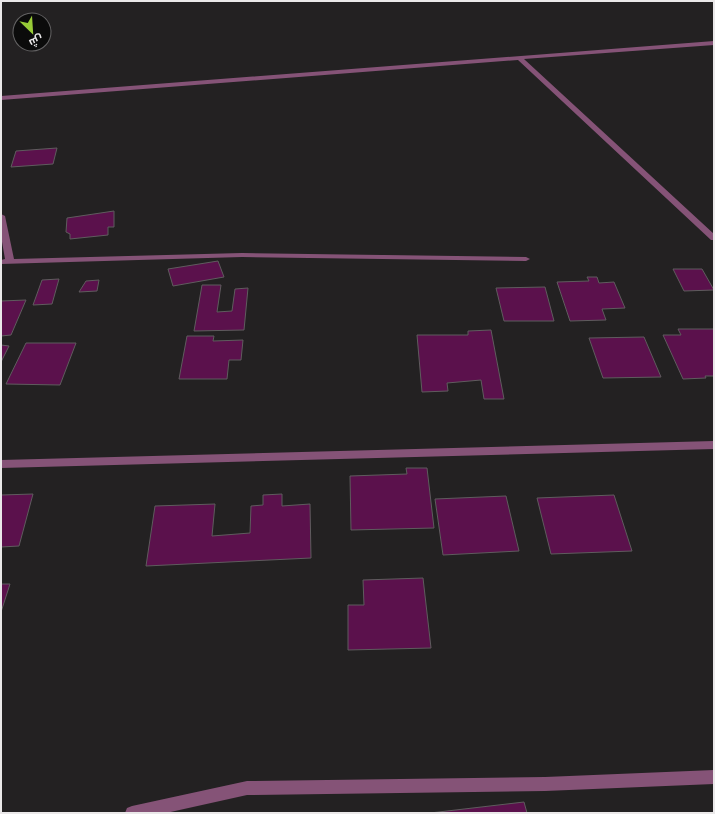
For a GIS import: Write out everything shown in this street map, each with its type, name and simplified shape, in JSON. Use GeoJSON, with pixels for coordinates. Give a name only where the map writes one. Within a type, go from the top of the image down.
{"type":"FeatureCollection","features":[{"type":"Feature","properties":{"kind":"street"},"geometry":{"type":"LineString","coordinates":[[1,98],[714,43]]}},
{"type":"Feature","properties":{"kind":"street"},"geometry":{"type":"LineString","coordinates":[[519,58],[714,238]]}},
{"type":"Feature","properties":{"kind":"street"},"geometry":{"type":"LineString","coordinates":[[1,216],[5,262],[242,255],[526,259]]}},
{"type":"Feature","properties":{"kind":"street"},"geometry":{"type":"LineString","coordinates":[[1,464],[714,445]]}},
{"type":"Feature","properties":{"kind":"street"},"geometry":{"type":"LineString","coordinates":[[132,813],[246,788],[545,784],[714,777]]}},
{"type":"Feature","properties":{"kind":"building"},"geometry":{"type":"Polygon","coordinates":[[[57,148],[53,164],[11,167],[16,151],[57,148]]]}},
{"type":"Feature","properties":{"kind":"building"},"geometry":{"type":"Polygon","coordinates":[[[114,211],[114,227],[108,227],[108,235],[70,239],[70,234],[66,232],[67,218],[114,211]]]}},
{"type":"Feature","properties":{"kind":"building"},"geometry":{"type":"Polygon","coordinates":[[[218,261],[224,277],[173,286],[168,269],[218,261]]]}},
{"type":"Feature","properties":{"kind":"building"},"geometry":{"type":"Polygon","coordinates":[[[673,269],[702,269],[714,290],[684,291],[673,269]]]}},
{"type":"Feature","properties":{"kind":"building"},"geometry":{"type":"Polygon","coordinates":[[[587,277],[597,277],[599,283],[614,282],[625,308],[602,309],[606,320],[570,321],[557,282],[589,281],[587,277]]]}},
{"type":"Feature","properties":{"kind":"building"},"geometry":{"type":"Polygon","coordinates":[[[59,279],[52,304],[33,305],[42,280],[59,279]]]}},
{"type":"Feature","properties":{"kind":"building"},"geometry":{"type":"Polygon","coordinates":[[[99,280],[97,291],[79,292],[86,281],[99,280]]]}},
{"type":"Feature","properties":{"kind":"building"},"geometry":{"type":"Polygon","coordinates":[[[202,285],[221,285],[217,312],[232,311],[235,289],[248,288],[244,330],[194,331],[202,285]]]}},
{"type":"Feature","properties":{"kind":"building"},"geometry":{"type":"Polygon","coordinates":[[[545,287],[554,321],[504,321],[496,288],[545,287]]]}},
{"type":"Feature","properties":{"kind":"building"},"geometry":{"type":"Polygon","coordinates":[[[26,300],[11,335],[1,336],[1,301],[26,300]]]}},
{"type":"Feature","properties":{"kind":"building"},"geometry":{"type":"Polygon","coordinates":[[[678,329],[714,329],[714,376],[705,376],[706,378],[683,379],[663,335],[681,335],[678,329]]]}},
{"type":"Feature","properties":{"kind":"building"},"geometry":{"type":"Polygon","coordinates":[[[491,330],[504,399],[484,399],[481,380],[447,383],[448,391],[422,392],[417,335],[468,335],[468,331],[491,330]]]}},
{"type":"Feature","properties":{"kind":"building"},"geometry":{"type":"Polygon","coordinates":[[[187,336],[214,336],[213,341],[243,340],[241,360],[229,360],[227,379],[179,379],[187,336]]]}},
{"type":"Feature","properties":{"kind":"building"},"geometry":{"type":"Polygon","coordinates":[[[644,337],[661,377],[603,378],[589,338],[644,337]]]}},
{"type":"Feature","properties":{"kind":"building"},"geometry":{"type":"Polygon","coordinates":[[[26,343],[76,343],[60,385],[6,384],[26,343]]]}},
{"type":"Feature","properties":{"kind":"building"},"geometry":{"type":"Polygon","coordinates":[[[1,345],[9,346],[1,362],[1,345]]]}},
{"type":"Feature","properties":{"kind":"building"},"geometry":{"type":"Polygon","coordinates":[[[406,468],[427,468],[434,528],[351,530],[350,476],[407,474],[406,468]]]}},
{"type":"Feature","properties":{"kind":"building"},"geometry":{"type":"Polygon","coordinates":[[[33,494],[19,546],[1,547],[1,495],[33,494]]]}},
{"type":"Feature","properties":{"kind":"building"},"geometry":{"type":"Polygon","coordinates":[[[282,494],[282,506],[310,504],[311,558],[146,566],[155,506],[215,504],[212,536],[250,533],[251,506],[263,505],[263,495],[282,494]]]}},
{"type":"Feature","properties":{"kind":"building"},"geometry":{"type":"Polygon","coordinates":[[[614,495],[632,551],[551,554],[537,498],[614,495]]]}},
{"type":"Feature","properties":{"kind":"building"},"geometry":{"type":"Polygon","coordinates":[[[506,496],[519,551],[443,555],[435,499],[506,496]]]}},
{"type":"Feature","properties":{"kind":"building"},"geometry":{"type":"Polygon","coordinates":[[[423,578],[431,648],[348,650],[348,605],[364,605],[363,580],[423,578]]]}},
{"type":"Feature","properties":{"kind":"building"},"geometry":{"type":"Polygon","coordinates":[[[1,584],[10,584],[1,612],[1,584]]]}},
{"type":"Feature","properties":{"kind":"building"},"geometry":{"type":"Polygon","coordinates":[[[524,802],[527,813],[430,813],[524,802]]]}}]}
